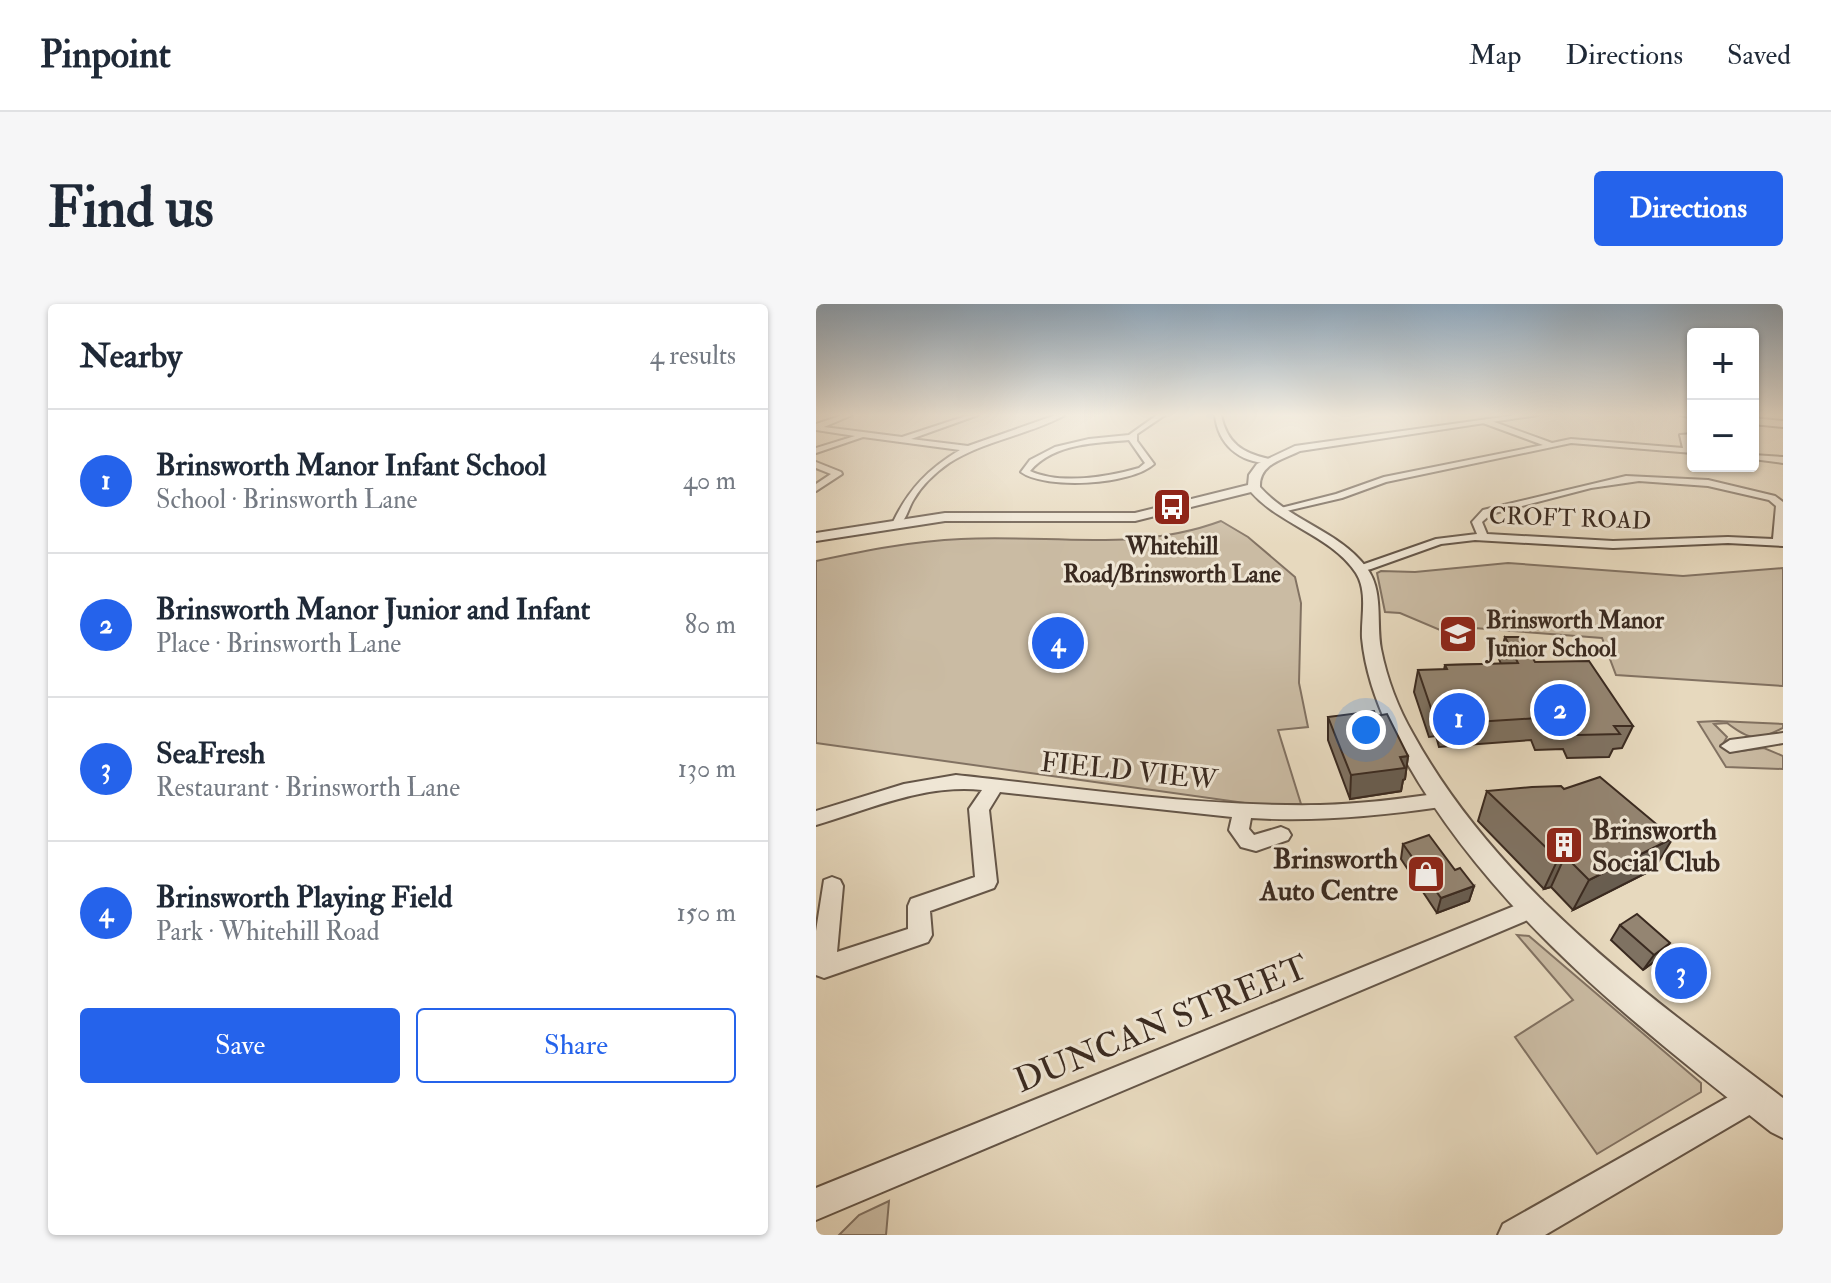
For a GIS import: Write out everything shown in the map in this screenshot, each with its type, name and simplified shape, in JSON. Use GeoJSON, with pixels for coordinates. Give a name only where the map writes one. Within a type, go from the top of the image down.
{"type":"FeatureCollection","features":[{"type":"Feature","properties":{"kind":"street"},"geometry":{"type":"LineString","coordinates":[[898,522],[911,491],[951,458]]}},
{"type":"Feature","properties":{"kind":"street"},"geometry":{"type":"LineString","coordinates":[[1041,458],[1025,472],[1030,477],[1131,475],[1145,470],[1150,464],[1146,458]]}},
{"type":"Feature","properties":{"kind":"street"},"geometry":{"type":"LineString","coordinates":[[1259,458],[1266,461]]}},
{"type":"Feature","properties":{"kind":"street"},"geometry":{"type":"LineString","coordinates":[[1254,488],[1255,473],[1266,461],[1273,458]]}},
{"type":"Feature","properties":{"kind":"street"},"geometry":{"type":"LineString","coordinates":[[1278,510],[1331,498],[1384,480],[1492,458]]}},
{"type":"Feature","properties":{"kind":"street"},"geometry":{"type":"LineString","coordinates":[[816,465],[838,474],[816,488]]}},
{"type":"Feature","properties":{"kind":"street"},"geometry":{"type":"LineString","coordinates":[[1483,536],[1477,522],[1487,512],[1625,479],[1665,480],[1765,493],[1782,499],[1780,543]]}},
{"type":"Feature","properties":{"kind":"street"},"geometry":{"type":"LineString","coordinates":[[816,537],[898,522],[965,515],[1135,517],[1177,510],[1232,490],[1254,488],[1278,510],[1359,568],[1369,592],[1371,638],[1384,690],[1404,739],[1441,800],[1534,907],[1627,994],[1783,1120]]}},
{"type":"Feature","properties":{"kind":"street","name":"CROFT ROAD"},"geometry":{"type":"LineString","coordinates":[[1359,568],[1384,563],[1428,543],[1483,536],[1634,545],[1742,539],[1780,543]]}},
{"type":"Feature","properties":{"kind":"street"},"geometry":{"type":"LineString","coordinates":[[1730,746],[1783,738]]}},
{"type":"Feature","properties":{"kind":"street","name":"FIELD VIEW"},"geometry":{"type":"LineString","coordinates":[[816,818],[873,804],[930,783],[995,785],[1243,810],[1322,813],[1395,809],[1441,800]]}},
{"type":"Feature","properties":{"kind":"street"},"geometry":{"type":"LineString","coordinates":[[832,886],[824,967],[920,935],[919,906],[986,882],[979,809],[995,785]]}},
{"type":"Feature","properties":{"kind":"street"},"geometry":{"type":"LineString","coordinates":[[1243,810],[1239,830],[1248,842],[1281,835]]}},
{"type":"Feature","properties":{"kind":"street","name":"DUNCAN STREET"},"geometry":{"type":"LineString","coordinates":[[816,1204],[1534,907]]}},
{"type":"Feature","properties":{"kind":"street"},"geometry":{"type":"LineString","coordinates":[[1514,1235],[1753,1097]]}},
{"type":"Feature","properties":{"kind":"shaded area"},"geometry":{"type":"Polygon","coordinates":[[[1221,521],[1248,537],[1295,577],[1301,603],[1299,683],[1308,727],[1278,730],[1301,804],[1252,804],[816,743],[816,561],[943,540],[1156,537],[1221,521]]]}},
{"type":"Feature","properties":{"kind":"shaded area"},"geometry":{"type":"Polygon","coordinates":[[[1508,563],[1683,576],[1783,568],[1783,686],[1616,675],[1602,638],[1461,627],[1440,630],[1400,613],[1385,612],[1377,573],[1381,571],[1415,572],[1508,563]]]}},
{"type":"Feature","properties":{"kind":"shaded area"},"geometry":{"type":"Polygon","coordinates":[[[1698,722],[1783,724],[1783,728],[1754,737],[1727,723],[1714,724],[1727,737],[1723,744],[1733,752],[1764,748],[1783,756],[1783,769],[1726,767],[1698,722]]]}},
{"type":"Feature","properties":{"kind":"shaded area"},"geometry":{"type":"Polygon","coordinates":[[[1517,935],[1529,936],[1701,1083],[1701,1092],[1597,1154],[1515,1037],[1573,1000],[1517,935]]]}},
{"type":"Feature","properties":{"kind":"shaded area"},"geometry":{"type":"Polygon","coordinates":[[[889,1201],[886,1235],[839,1235],[859,1215],[889,1201]]]}},
{"type":"Feature","properties":{"kind":"building"},"geometry":{"type":"Polygon","coordinates":[[[1505,637],[1521,637],[1535,662],[1589,661],[1633,726],[1614,726],[1620,734],[1577,735],[1571,726],[1543,727],[1538,718],[1444,724],[1441,714],[1433,714],[1418,670],[1447,669],[1445,665],[1518,663],[1505,637]]]}},
{"type":"Feature","properties":{"kind":"building"},"geometry":{"type":"Polygon","coordinates":[[[1374,711],[1376,716],[1387,714],[1408,756],[1400,757],[1405,768],[1351,775],[1328,717],[1374,711]]]}},
{"type":"Feature","properties":{"kind":"building"},"geometry":{"type":"Polygon","coordinates":[[[1600,777],[1673,838],[1589,880],[1565,856],[1558,859],[1487,791],[1561,786],[1564,789],[1600,777]]]}},
{"type":"Feature","properties":{"kind":"building"},"geometry":{"type":"Polygon","coordinates":[[[1429,835],[1455,870],[1460,868],[1474,886],[1441,898],[1403,844],[1429,835]]]}},
{"type":"Feature","properties":{"kind":"building"},"geometry":{"type":"Polygon","coordinates":[[[1637,914],[1670,943],[1654,955],[1620,925],[1637,914]]]}},
{"type":"Feature","properties":{"kind":"place","name":"Whitehill Road/Brinsworth Lane"},"geometry":{"type":"Point","coordinates":[1172,507]}},
{"type":"Feature","properties":{"kind":"place","name":"Brinsworth Manor Junior School"},"geometry":{"type":"Point","coordinates":[1458,634]}},
{"type":"Feature","properties":{"kind":"place","name":"Brinsworth Playing Field"},"geometry":{"type":"Point","coordinates":[1058,643]}},
{"type":"Feature","properties":{"kind":"place","name":"Brinsworth Manor Junior and Infant"},"geometry":{"type":"Point","coordinates":[1560,710]}},
{"type":"Feature","properties":{"kind":"place","name":"Brinsworth Manor Infant School"},"geometry":{"type":"Point","coordinates":[1459,719]}},
{"type":"Feature","properties":{"kind":"place","name":"Brinsworth Social Club"},"geometry":{"type":"Point","coordinates":[1564,845]}},
{"type":"Feature","properties":{"kind":"place","name":"Brinsworth Auto Centre"},"geometry":{"type":"Point","coordinates":[1426,874]}},
{"type":"Feature","properties":{"kind":"place","name":"SeaFresh"},"geometry":{"type":"Point","coordinates":[1681,973]}}]}
